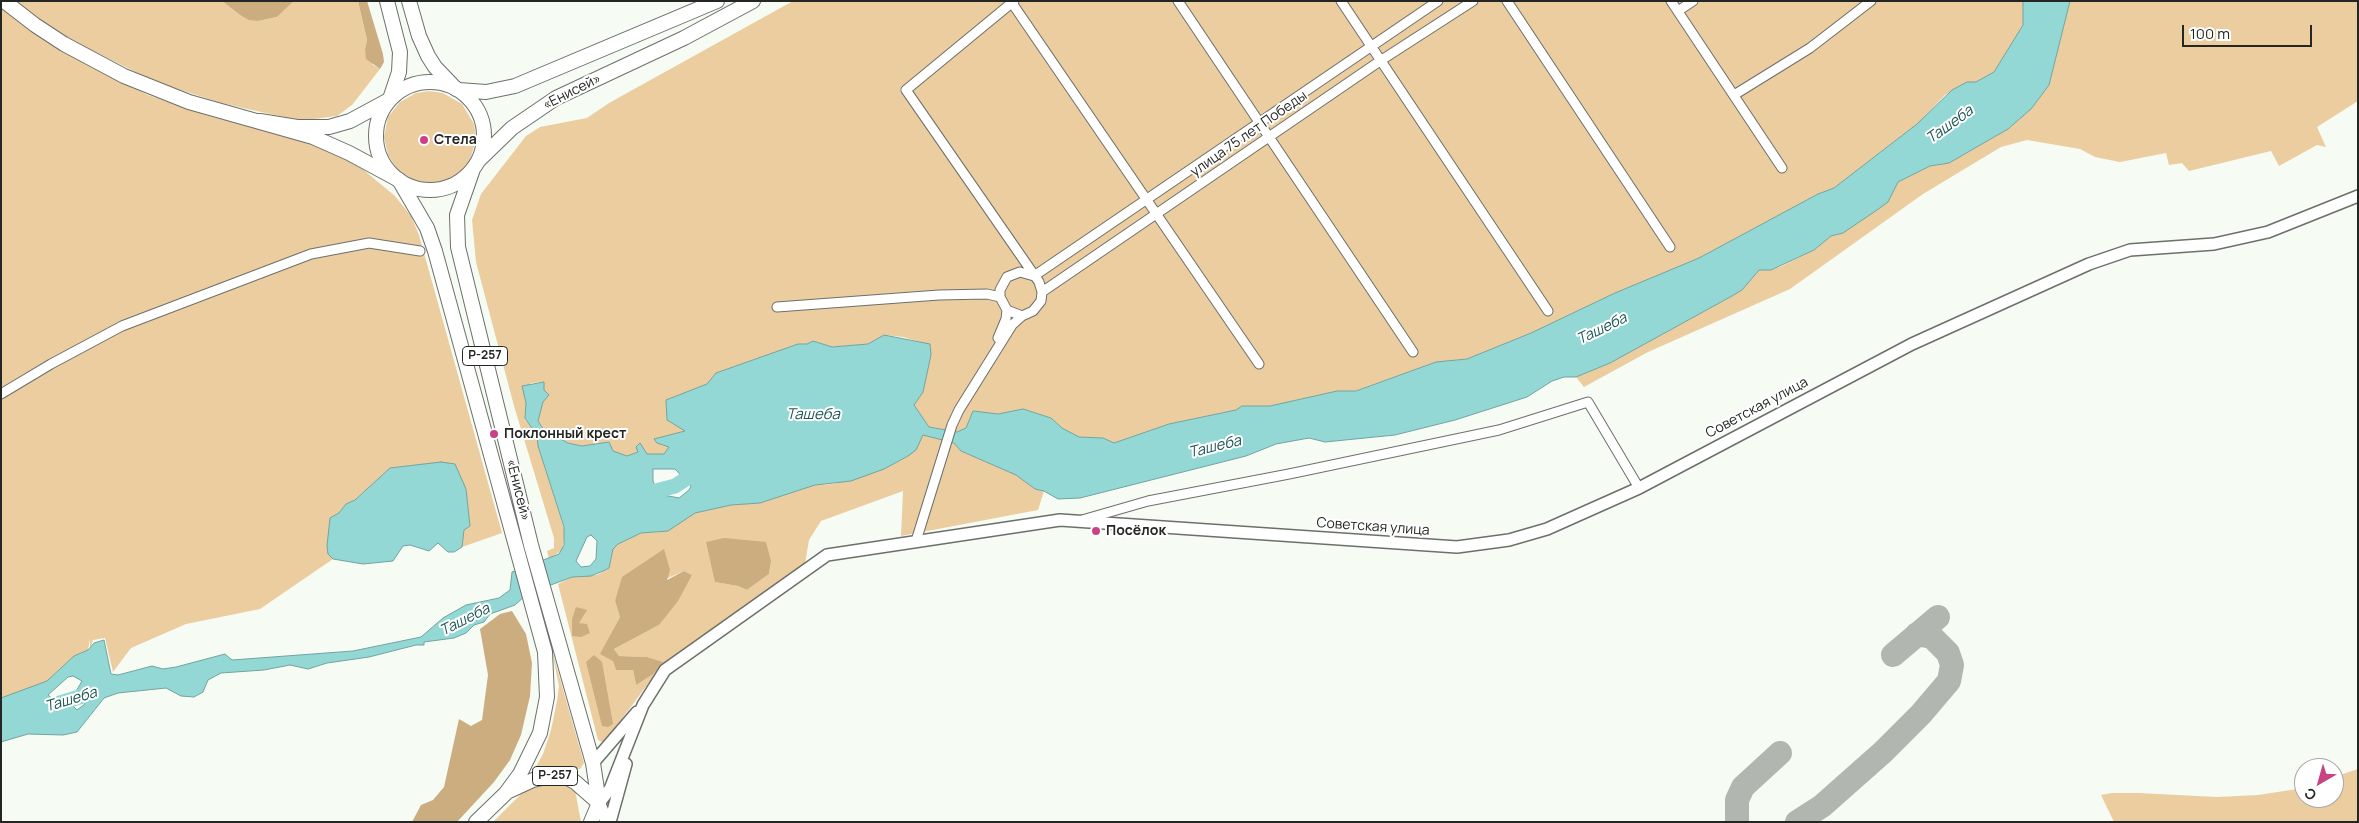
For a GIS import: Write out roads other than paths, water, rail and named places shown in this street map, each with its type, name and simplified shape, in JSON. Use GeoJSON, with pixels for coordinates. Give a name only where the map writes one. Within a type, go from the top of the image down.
{"type":"FeatureCollection","features":[{"type":"Feature","properties":{"kind":"main road"},"geometry":{"type":"LineString","coordinates":[[4,1],[34,25],[64,44],[124,76],[190,102],[260,121],[334,145],[399,180]]}},
{"type":"Feature","properties":{"kind":"main road"},"geometry":{"type":"LineString","coordinates":[[260,121],[297,127],[329,127],[350,121],[390,99],[399,72],[400,52],[386,1]]}},
{"type":"Feature","properties":{"kind":"main road"},"geometry":{"type":"LineString","coordinates":[[410,1],[419,36],[428,56],[435,67],[456,89]]}},
{"type":"Feature","properties":{"kind":"main road","name":"«Енисей»"},"geometry":{"type":"LineString","coordinates":[[477,821],[506,793],[532,753],[540,733],[547,697],[545,652],[435,251],[427,228],[399,180],[383,162],[376,141],[378,120],[390,99],[402,90],[418,83],[438,82],[456,89],[486,92],[515,86],[716,1]]}},
{"type":"Feature","properties":{"kind":"main road","name":"«Енисей»"},"geometry":{"type":"LineString","coordinates":[[399,180],[417,188],[437,190],[461,180],[512,128],[556,98],[684,38],[753,1]]}},
{"type":"Feature","properties":{"kind":"main road","name":"«Енисей»"},"geometry":{"type":"LineString","coordinates":[[456,89],[473,104],[482,121],[484,138],[457,214],[458,247],[531,545],[593,763],[599,803]]}},
{"type":"Feature","properties":{"kind":"main road","name":"«Енисей»"},"geometry":{"type":"LineString","coordinates":[[506,793],[533,780],[564,776],[575,782],[599,803]]}},
{"type":"Feature","properties":{"kind":"main road"},"geometry":{"type":"LineString","coordinates":[[591,822],[599,803]]}},
{"type":"Feature","properties":{"kind":"main road"},"geometry":{"type":"LineString","coordinates":[[599,803],[609,822]]}},
{"type":"Feature","properties":{"kind":"street"},"geometry":{"type":"LineString","coordinates":[[1178,1],[1412,352]]}},
{"type":"Feature","properties":{"kind":"street"},"geometry":{"type":"LineString","coordinates":[[1341,1],[1548,311]]}},
{"type":"Feature","properties":{"kind":"street","name":"улица 75 лет Победы"},"geometry":{"type":"LineString","coordinates":[[1034,276],[1438,1]]}},
{"type":"Feature","properties":{"kind":"street","name":"улица 75 лет Победы"},"geometry":{"type":"LineString","coordinates":[[1042,292],[1380,61],[1473,1]]}},
{"type":"Feature","properties":{"kind":"street"},"geometry":{"type":"LineString","coordinates":[[1507,1],[1670,247]]}},
{"type":"Feature","properties":{"kind":"street"},"geometry":{"type":"LineString","coordinates":[[1672,1],[1782,168]]}},
{"type":"Feature","properties":{"kind":"street"},"geometry":{"type":"LineString","coordinates":[[1678,11],[1693,1]]}},
{"type":"Feature","properties":{"kind":"street"},"geometry":{"type":"LineString","coordinates":[[1734,95],[1810,48],[1871,1]]}},
{"type":"Feature","properties":{"kind":"street"},"geometry":{"type":"LineString","coordinates":[[960,410],[1012,325],[1022,316],[1038,307],[1042,292],[1034,276],[906,90],[1013,2],[1259,364]]}},
{"type":"Feature","properties":{"kind":"street","name":"Советская улица"},"geometry":{"type":"LineString","coordinates":[[643,705],[665,670],[827,555],[1037,522],[1080,520],[1151,528],[1456,547],[1510,540],[1547,529],[1639,488],[1912,344],[2089,264],[2130,250],[2214,244],[2268,232],[2358,196]]}},
{"type":"Feature","properties":{"kind":"street"},"geometry":{"type":"LineString","coordinates":[[1,394],[51,364],[122,326],[311,254],[369,243],[420,251]]}},
{"type":"Feature","properties":{"kind":"street"},"geometry":{"type":"LineString","coordinates":[[1022,316],[1007,310],[1000,297],[1002,283],[1007,277],[1020,272],[1034,276]]}},
{"type":"Feature","properties":{"kind":"street"},"geometry":{"type":"LineString","coordinates":[[777,307],[939,295],[987,294],[1000,297]]}},
{"type":"Feature","properties":{"kind":"street"},"geometry":{"type":"LineString","coordinates":[[916,541],[952,425],[1003,328],[1007,310]]}},
{"type":"Feature","properties":{"kind":"street"},"geometry":{"type":"LineString","coordinates":[[1080,520],[1148,501],[1499,430],[1588,402],[1639,488]]}},
{"type":"Feature","properties":{"kind":"street"},"geometry":{"type":"LineString","coordinates":[[593,763],[643,705]]}},
{"type":"Feature","properties":{"kind":"street"},"geometry":{"type":"LineString","coordinates":[[599,803],[610,789],[643,705]]}},
{"type":"Feature","properties":{"kind":"street"},"geometry":{"type":"LineString","coordinates":[[609,822],[643,705]]}},
{"type":"Feature","properties":{"kind":"water","name":"Ташеба"},"geometry":{"type":"Polygon","coordinates":[[[2023,1],[2070,1],[2049,85],[2031,109],[2008,129],[1949,163],[1930,166],[1898,182],[1888,202],[1877,210],[1843,233],[1831,236],[1814,250],[1771,270],[1759,270],[1742,290],[1732,296],[1610,363],[1576,377],[1564,377],[1552,381],[1527,397],[1455,420],[1395,435],[1325,442],[1309,438],[1276,444],[1246,456],[1080,498],[1058,499],[1044,491],[1035,489],[1016,475],[961,451],[954,443],[923,435],[916,450],[908,456],[884,469],[851,481],[815,485],[760,503],[731,505],[695,513],[668,531],[641,533],[618,544],[613,549],[609,568],[591,576],[572,577],[527,594],[515,605],[490,614],[484,622],[474,625],[466,633],[454,638],[424,642],[424,645],[416,645],[369,657],[327,663],[308,669],[290,665],[264,670],[221,673],[208,680],[203,692],[194,697],[181,696],[166,688],[118,693],[104,698],[77,732],[63,735],[28,734],[1,742],[1,698],[47,681],[74,656],[88,650],[94,643],[104,640],[111,674],[118,675],[152,666],[163,669],[176,667],[225,654],[232,660],[353,651],[421,637],[443,618],[466,605],[499,598],[510,590],[512,572],[559,554],[564,545],[564,527],[538,446],[537,436],[525,418],[526,403],[522,386],[544,382],[544,390],[549,395],[543,402],[538,421],[544,430],[568,443],[582,446],[609,442],[613,451],[627,456],[638,452],[636,447],[640,443],[647,454],[664,454],[669,447],[657,443],[654,439],[685,431],[667,420],[666,400],[707,384],[716,373],[798,344],[807,344],[813,341],[832,347],[868,344],[884,335],[930,344],[931,355],[923,392],[914,405],[929,427],[957,432],[966,428],[973,411],[998,414],[1023,409],[1051,418],[1062,428],[1079,437],[1103,438],[1114,443],[1169,424],[1236,410],[1242,406],[1270,406],[1337,391],[1356,391],[1436,362],[1467,359],[1531,333],[1615,293],[1699,258],[1818,194],[1834,188],[1917,124],[1952,90],[1967,82],[1976,82],[1994,72],[2023,25],[2023,1]],[[653,469],[653,481],[658,494],[679,498],[689,490],[691,486],[675,469],[653,469]],[[591,535],[587,537],[576,561],[581,567],[590,566],[596,559],[597,541],[591,535]],[[73,676],[68,677],[48,695],[60,705],[70,703],[77,710],[85,704],[83,699],[75,693],[82,681],[73,676]]]}},
{"type":"Feature","properties":{"kind":"water"},"geometry":{"type":"Polygon","coordinates":[[[441,462],[455,464],[466,489],[470,526],[464,530],[462,547],[454,552],[448,552],[438,543],[429,551],[410,545],[403,546],[393,561],[363,564],[333,559],[328,554],[330,518],[339,513],[346,504],[355,500],[390,468],[441,462]]]}},
{"type":"Feature","properties":{"kind":"waterway","name":"Ташеба"},"geometry":{"type":"LineString","coordinates":[[637,496],[675,486],[703,468]]}},
{"type":"Feature","properties":{"kind":"waterway","name":"Ташеба"},"geometry":{"type":"LineString","coordinates":[[1,721],[99,691]]}},
{"type":"Feature","properties":{"kind":"place","name":"Стела"},"geometry":{"type":"Point","coordinates":[424,140]}},
{"type":"Feature","properties":{"kind":"place","name":"Поклонный крест"},"geometry":{"type":"Point","coordinates":[494,434]}},
{"type":"Feature","properties":{"kind":"place","name":"Посёлок"},"geometry":{"type":"Point","coordinates":[1096,531]}}]}
